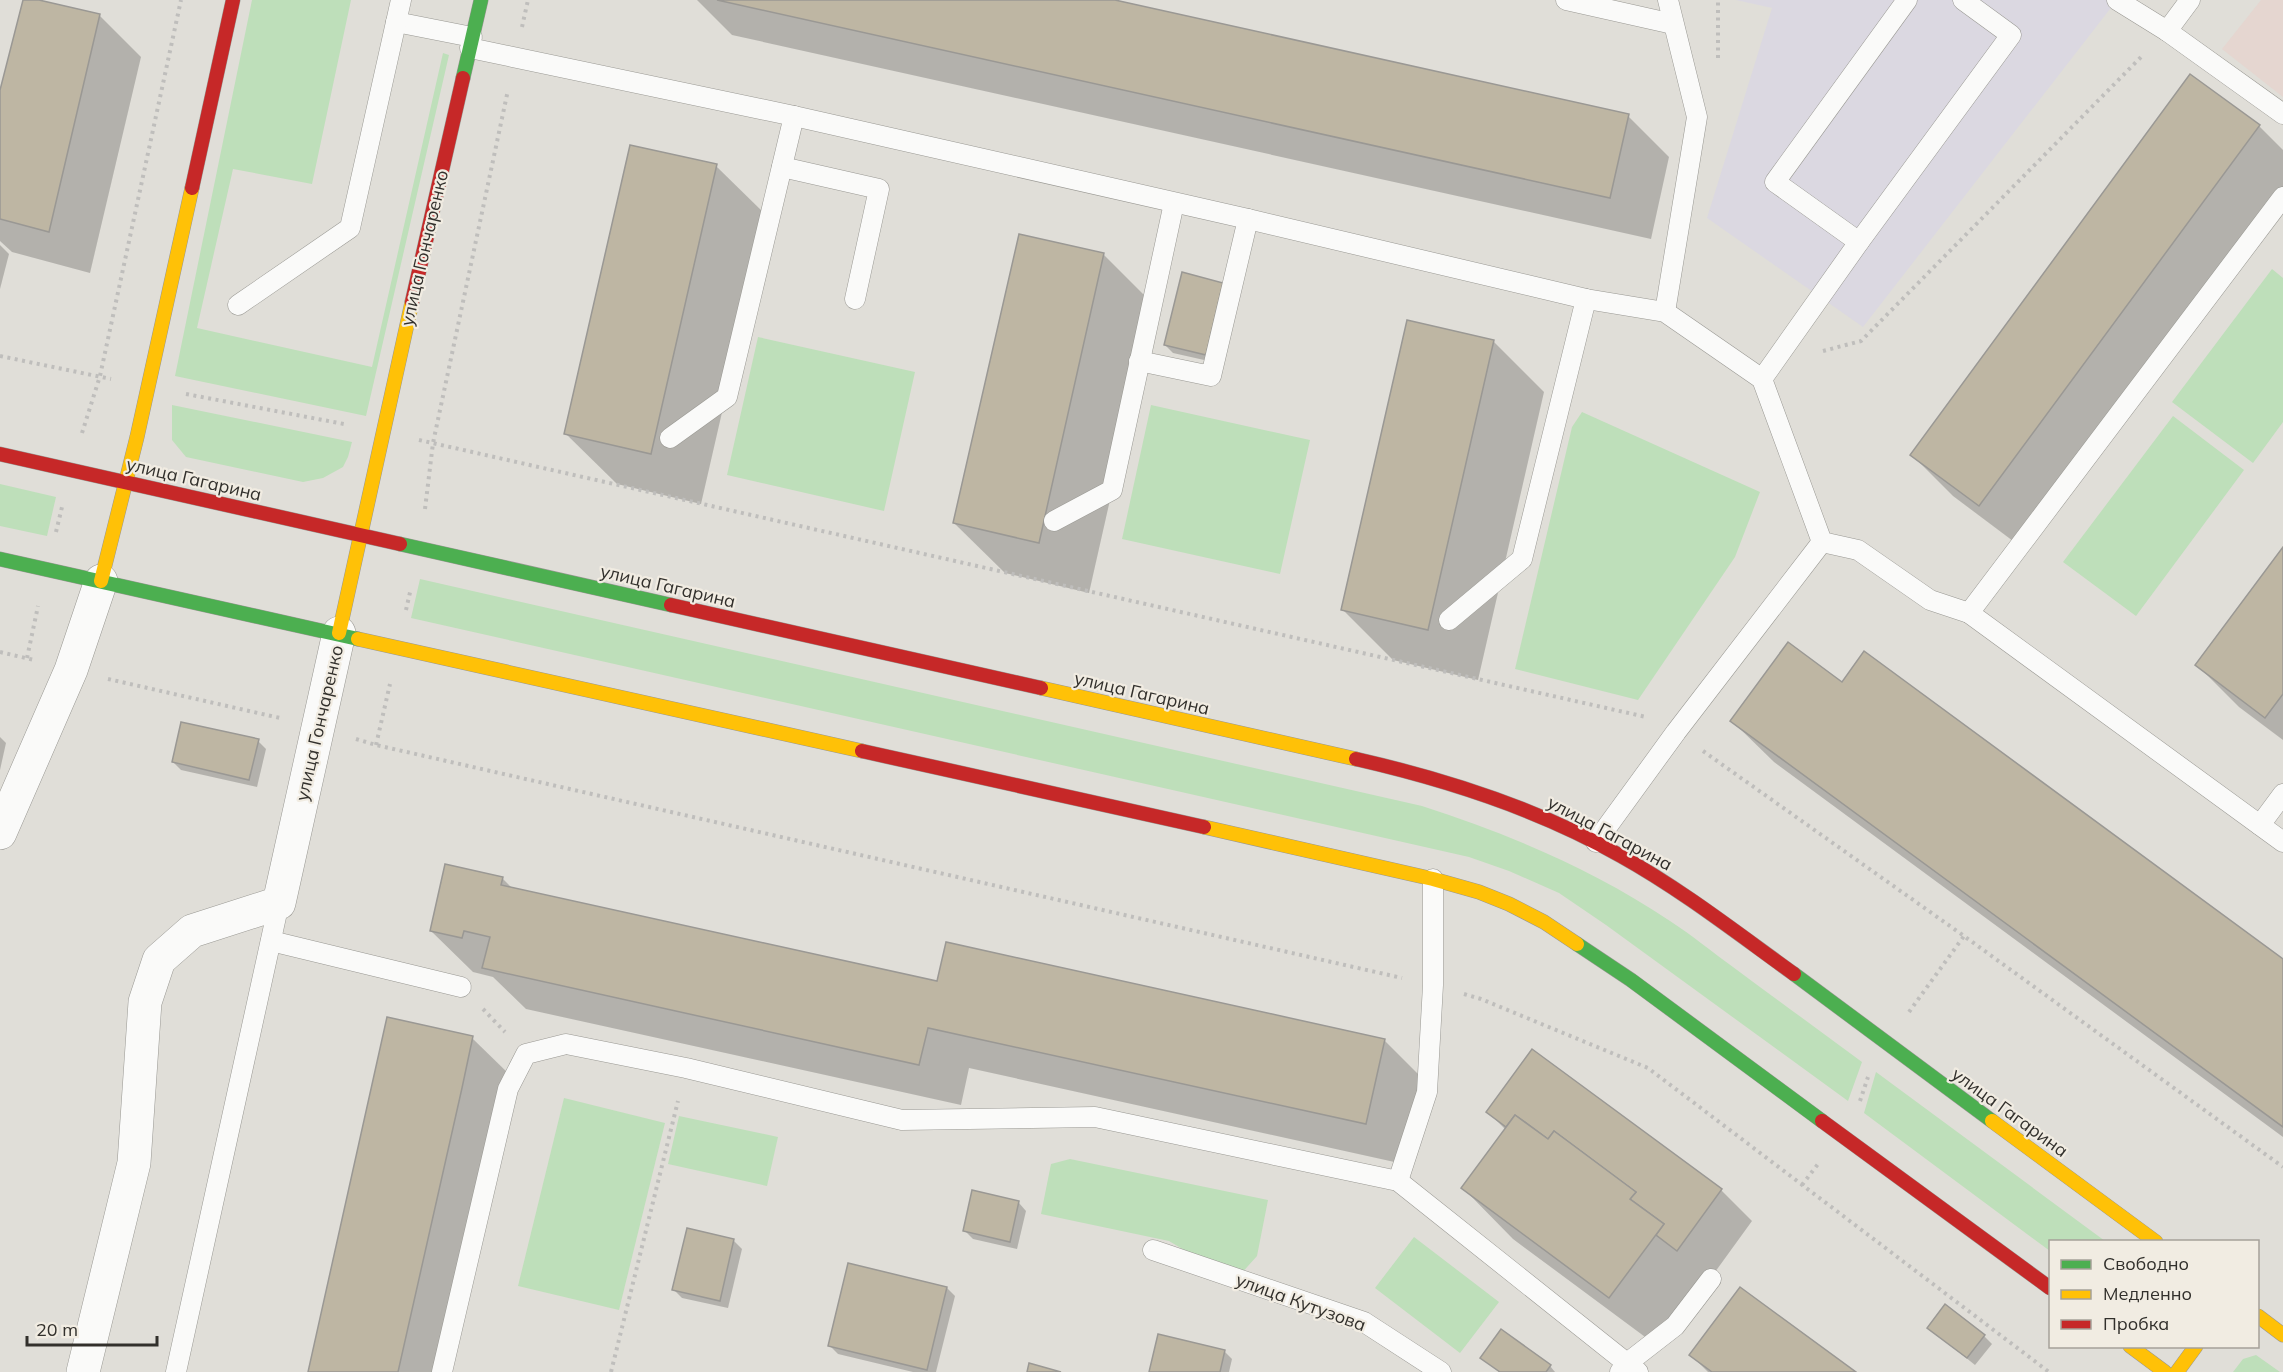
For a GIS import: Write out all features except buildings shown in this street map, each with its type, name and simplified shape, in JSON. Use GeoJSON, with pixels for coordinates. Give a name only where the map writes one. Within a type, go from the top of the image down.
{"type":"FeatureCollection","features":[{"type":"Feature","properties":{"kind":"main road"},"geometry":{"type":"LineString","coordinates":[[100,581],[148,387],[233,0]]}},
{"type":"Feature","properties":{"kind":"main road","name":"улица Гончаренко"},"geometry":{"type":"LineString","coordinates":[[339,633],[382,431],[481,0]]}},
{"type":"Feature","properties":{"kind":"main road","name":"улица Гагарина"},"geometry":{"type":"LineString","coordinates":[[0,454],[1416,773],[1536,814],[1596,842],[1697,903],[2153,1240]]}},
{"type":"Feature","properties":{"kind":"main road"},"geometry":{"type":"LineString","coordinates":[[0,559],[398,646],[1433,879],[1479,892],[1544,922],[1581,946],[2049,1287]]}},
{"type":"Feature","properties":{"kind":"main road"},"geometry":{"type":"LineString","coordinates":[[2259,1317],[2283,1335]]}},
{"type":"Feature","properties":{"kind":"main road"},"geometry":{"type":"LineString","coordinates":[[2131,1348],[2165,1372]]}},
{"type":"Feature","properties":{"kind":"main road"},"geometry":{"type":"LineString","coordinates":[[2177,1372],[2195,1348]]}},
{"type":"Feature","properties":{"kind":"street"},"geometry":{"type":"LineString","coordinates":[[0,833],[71,670],[100,581]]}},
{"type":"Feature","properties":{"kind":"street","name":"улица Гончаренко"},"geometry":{"type":"LineString","coordinates":[[279,903],[339,633]]}},
{"type":"Feature","properties":{"kind":"street"},"geometry":{"type":"LineString","coordinates":[[83,1372],[134,1163],[145,1002],[159,960],[192,931],[279,903]]}},
{"type":"Feature","properties":{"kind":"lane"},"geometry":{"type":"LineString","coordinates":[[238,305],[350,228],[401,0]]}},
{"type":"Feature","properties":{"kind":"lane"},"geometry":{"type":"LineString","coordinates":[[1566,0],[1673,24]]}},
{"type":"Feature","properties":{"kind":"lane"},"geometry":{"type":"LineString","coordinates":[[1665,312],[1697,117],[1668,0]]}},
{"type":"Feature","properties":{"kind":"lane"},"geometry":{"type":"LineString","coordinates":[[1859,242],[1775,182],[1907,0]]}},
{"type":"Feature","properties":{"kind":"lane"},"geometry":{"type":"LineString","coordinates":[[1766,372],[2012,35],[1963,0]]}},
{"type":"Feature","properties":{"kind":"lane"},"geometry":{"type":"LineString","coordinates":[[2117,0],[2167,31],[2283,114]]}},
{"type":"Feature","properties":{"kind":"lane"},"geometry":{"type":"LineString","coordinates":[[2167,31],[2190,0]]}},
{"type":"Feature","properties":{"kind":"lane"},"geometry":{"type":"LineString","coordinates":[[396,22],[515,58],[794,116],[1248,219],[1586,299],[1665,312],[1766,372],[1822,542]]}},
{"type":"Feature","properties":{"kind":"lane"},"geometry":{"type":"LineString","coordinates":[[670,438],[727,397],[794,116]]}},
{"type":"Feature","properties":{"kind":"lane"},"geometry":{"type":"LineString","coordinates":[[782,167],[879,189],[855,298]]}},
{"type":"Feature","properties":{"kind":"lane"},"geometry":{"type":"LineString","coordinates":[[1054,521],[1112,490],[1138,360],[1174,203]]}},
{"type":"Feature","properties":{"kind":"lane"},"geometry":{"type":"LineString","coordinates":[[1969,613],[2281,203]]}},
{"type":"Feature","properties":{"kind":"lane"},"geometry":{"type":"LineString","coordinates":[[1138,360],[1211,376],[1248,219]]}},
{"type":"Feature","properties":{"kind":"lane"},"geometry":{"type":"LineString","coordinates":[[1449,620],[1522,559],[1586,299]]}},
{"type":"Feature","properties":{"kind":"lane"},"geometry":{"type":"LineString","coordinates":[[1822,542],[1858,550],[1930,600],[1969,613],[2283,842]]}},
{"type":"Feature","properties":{"kind":"lane"},"geometry":{"type":"LineString","coordinates":[[1596,842],[1676,732],[1822,542]]}},
{"type":"Feature","properties":{"kind":"lane"},"geometry":{"type":"LineString","coordinates":[[2260,825],[2283,794]]}},
{"type":"Feature","properties":{"kind":"lane"},"geometry":{"type":"LineString","coordinates":[[1398,1181],[1427,1092],[1432,985],[1433,879]]}},
{"type":"Feature","properties":{"kind":"lane"},"geometry":{"type":"LineString","coordinates":[[176,1372],[279,903]]}},
{"type":"Feature","properties":{"kind":"lane"},"geometry":{"type":"LineString","coordinates":[[271,940],[461,987]]}},
{"type":"Feature","properties":{"kind":"lane"},"geometry":{"type":"LineString","coordinates":[[442,1372],[508,1089],[526,1054],[567,1044],[686,1068],[902,1120],[1095,1117],[1398,1181],[1628,1369],[1675,1326],[1711,1279]]}},
{"type":"Feature","properties":{"kind":"lane","name":"улица Кутузова"},"geometry":{"type":"LineString","coordinates":[[1153,1250],[1364,1322],[1441,1372]]}},
{"type":"Feature","properties":{"kind":"path"},"geometry":{"type":"LineString","coordinates":[[27,658],[71,470],[100,376],[181,0]]}},
{"type":"Feature","properties":{"kind":"path"},"geometry":{"type":"LineString","coordinates":[[376,745],[420,548],[433,444],[528,0]]}},
{"type":"Feature","properties":{"kind":"path"},"geometry":{"type":"LineString","coordinates":[[1766,372],[1861,341],[2167,31]]}},
{"type":"Feature","properties":{"kind":"path"},"geometry":{"type":"LineString","coordinates":[[0,356],[148,387],[382,431],[1658,720],[1964,936],[2283,1167]]}},
{"type":"Feature","properties":{"kind":"path"},"geometry":{"type":"LineString","coordinates":[[0,652],[318,726],[376,745],[1432,985],[1481,999],[1647,1068],[2049,1372]]}},
{"type":"Feature","properties":{"kind":"path"},"geometry":{"type":"LineString","coordinates":[[461,987],[526,1054]]}},
{"type":"Feature","properties":{"kind":"path"},"geometry":{"type":"LineString","coordinates":[[611,1372],[686,1068]]}},
{"type":"Feature","properties":{"kind":"shaded area"},"geometry":{"type":"Polygon","coordinates":[[[1736,0],[2117,0],[1863,327],[1707,218],[1772,8],[1736,0]]]}},
{"type":"Feature","properties":{"kind":"shaded area"},"geometry":{"type":"Polygon","coordinates":[[[2261,0],[2283,0],[2283,97],[2222,49],[2261,0]]]}},
{"type":"Feature","properties":{"kind":"green space"},"geometry":{"type":"Polygon","coordinates":[[[252,0],[351,0],[312,184],[233,169],[197,328],[372,367],[443,53],[449,55],[366,416],[175,376],[252,0]]]}},
{"type":"Feature","properties":{"kind":"green space"},"geometry":{"type":"Polygon","coordinates":[[[2272,269],[2283,278],[2283,422],[2253,463],[2172,402],[2272,269]]]}},
{"type":"Feature","properties":{"kind":"green space"},"geometry":{"type":"Polygon","coordinates":[[[758,337],[915,372],[884,511],[727,475],[758,337]]]}},
{"type":"Feature","properties":{"kind":"green space"},"geometry":{"type":"Polygon","coordinates":[[[172,405],[352,442],[343,467],[323,478],[303,482],[186,457],[172,440],[172,405]]]}},
{"type":"Feature","properties":{"kind":"green space"},"geometry":{"type":"Polygon","coordinates":[[[1151,405],[1310,440],[1280,574],[1122,539],[1151,405]]]}},
{"type":"Feature","properties":{"kind":"green space"},"geometry":{"type":"Polygon","coordinates":[[[1582,412],[1760,492],[1735,557],[1638,700],[1515,669],[1572,427],[1582,412]]]}},
{"type":"Feature","properties":{"kind":"green space"},"geometry":{"type":"Polygon","coordinates":[[[2173,416],[2244,470],[2136,616],[2063,562],[2173,416]]]}},
{"type":"Feature","properties":{"kind":"green space"},"geometry":{"type":"Polygon","coordinates":[[[0,484],[56,497],[47,536],[0,526],[0,484]]]}},
{"type":"Feature","properties":{"kind":"green space"},"geometry":{"type":"Polygon","coordinates":[[[420,579],[1422,806],[1455,817],[1550,855],[1611,885],[1641,903],[1686,932],[1862,1062],[1848,1101],[1559,893],[1509,871],[1469,857],[411,618],[420,579]]]}},
{"type":"Feature","properties":{"kind":"green space"},"geometry":{"type":"Polygon","coordinates":[[[1876,1072],[2104,1240],[2049,1240],[2049,1250],[1864,1113],[1876,1072]]]}},
{"type":"Feature","properties":{"kind":"green space"},"geometry":{"type":"Polygon","coordinates":[[[564,1098],[665,1123],[619,1310],[518,1286],[564,1098]]]}},
{"type":"Feature","properties":{"kind":"green space"},"geometry":{"type":"Polygon","coordinates":[[[679,1116],[778,1137],[767,1186],[668,1164],[679,1116]]]}},
{"type":"Feature","properties":{"kind":"green space"},"geometry":{"type":"Polygon","coordinates":[[[1070,1159],[1268,1200],[1257,1256],[1239,1276],[1206,1263],[1169,1241],[1041,1214],[1051,1164],[1070,1159]]]}},
{"type":"Feature","properties":{"kind":"green space"},"geometry":{"type":"Polygon","coordinates":[[[1414,1237],[1499,1302],[1460,1353],[1375,1288],[1414,1237]]]}},
{"type":"Feature","properties":{"kind":"green space"},"geometry":{"type":"Polygon","coordinates":[[[2256,1355],[2280,1372],[2233,1372],[2243,1359],[2256,1355]]]}},
{"type":"Feature","properties":{"kind":"traffic: fast"},"geometry":{"type":"LineString","coordinates":[[463,78],[481,0]]}},
{"type":"Feature","properties":{"kind":"traffic: fast"},"geometry":{"type":"LineString","coordinates":[[400,544],[671,605]]}},
{"type":"Feature","properties":{"kind":"traffic: fast"},"geometry":{"type":"LineString","coordinates":[[0,559],[358,639]]}},
{"type":"Feature","properties":{"kind":"traffic: fast"},"geometry":{"type":"LineString","coordinates":[[1577,944],[1631,980],[1822,1121]]}},
{"type":"Feature","properties":{"kind":"traffic: fast"},"geometry":{"type":"LineString","coordinates":[[1794,974],[1992,1121]]}},
{"type":"Feature","properties":{"kind":"traffic: slow"},"geometry":{"type":"LineString","coordinates":[[101,581],[137,437],[192,188]]}},
{"type":"Feature","properties":{"kind":"traffic: slow"},"geometry":{"type":"LineString","coordinates":[[339,633],[412,302]]}},
{"type":"Feature","properties":{"kind":"traffic: slow"},"geometry":{"type":"LineString","coordinates":[[358,639],[862,751]]}},
{"type":"Feature","properties":{"kind":"traffic: slow"},"geometry":{"type":"LineString","coordinates":[[1041,688],[1356,759]]}},
{"type":"Feature","properties":{"kind":"traffic: slow"},"geometry":{"type":"LineString","coordinates":[[1204,827],[1433,879],[1479,892],[1544,922],[1577,944]]}},
{"type":"Feature","properties":{"kind":"traffic: slow"},"geometry":{"type":"LineString","coordinates":[[1992,1121],[2153,1240]]}},
{"type":"Feature","properties":{"kind":"traffic: slow"},"geometry":{"type":"LineString","coordinates":[[2259,1317],[2283,1335]]}},
{"type":"Feature","properties":{"kind":"traffic: slow"},"geometry":{"type":"LineString","coordinates":[[2133,1348],[2165,1372]]}},
{"type":"Feature","properties":{"kind":"traffic: slow"},"geometry":{"type":"LineString","coordinates":[[2177,1372],[2195,1348]]}},
{"type":"Feature","properties":{"kind":"traffic: jam"},"geometry":{"type":"LineString","coordinates":[[192,188],[233,0]]}},
{"type":"Feature","properties":{"kind":"traffic: jam"},"geometry":{"type":"LineString","coordinates":[[412,302],[463,78]]}},
{"type":"Feature","properties":{"kind":"traffic: jam"},"geometry":{"type":"LineString","coordinates":[[0,454],[400,544]]}},
{"type":"Feature","properties":{"kind":"traffic: jam"},"geometry":{"type":"LineString","coordinates":[[671,605],[1041,688]]}},
{"type":"Feature","properties":{"kind":"traffic: jam"},"geometry":{"type":"LineString","coordinates":[[862,751],[1204,827]]}},
{"type":"Feature","properties":{"kind":"traffic: jam"},"geometry":{"type":"LineString","coordinates":[[1356,759],[1425,776],[1492,798],[1590,839],[1666,883],[1794,974]]}},
{"type":"Feature","properties":{"kind":"traffic: jam"},"geometry":{"type":"LineString","coordinates":[[1822,1121],[2049,1287]]}}]}
